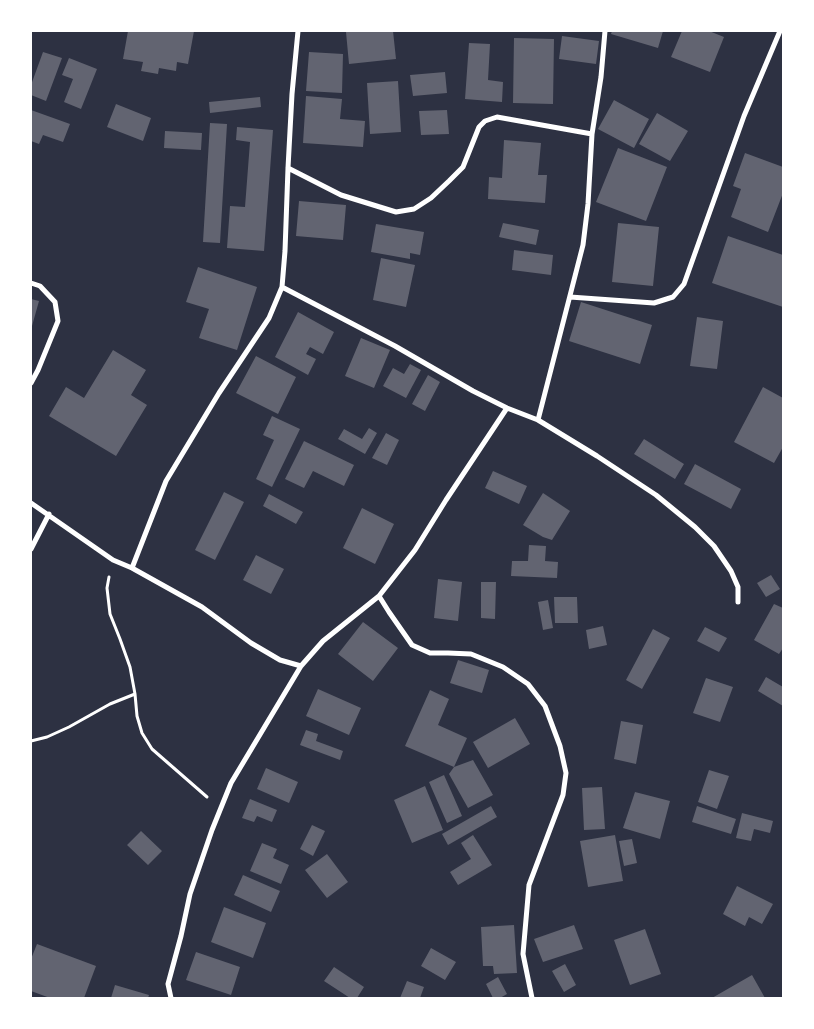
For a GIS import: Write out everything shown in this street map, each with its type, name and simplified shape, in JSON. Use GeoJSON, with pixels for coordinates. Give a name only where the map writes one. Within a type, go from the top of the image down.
{"type":"FeatureCollection","features":[{"type":"Feature","properties":{"kind":"street"},"geometry":{"type":"LineString","coordinates":[[132,568],[166,481],[219,393],[269,318],[282,287],[298,31]]}},
{"type":"Feature","properties":{"kind":"street"},"geometry":{"type":"LineString","coordinates":[[538,420],[584,237],[592,134],[601,77],[605,31]]}},
{"type":"Feature","properties":{"kind":"street"},"geometry":{"type":"LineString","coordinates":[[570,297],[654,304],[673,296],[684,284],[744,116],[780,31]]}},
{"type":"Feature","properties":{"kind":"street"},"geometry":{"type":"LineString","coordinates":[[288,168],[341,195],[396,212],[414,210],[431,198],[462,167],[479,127],[485,121],[497,118],[592,134]]}},
{"type":"Feature","properties":{"kind":"street"},"geometry":{"type":"LineString","coordinates":[[31,283],[40,286],[55,302],[58,322],[31,383]]}},
{"type":"Feature","properties":{"kind":"street"},"geometry":{"type":"LineString","coordinates":[[282,287],[395,346],[473,391],[507,408],[538,420],[656,495],[695,527],[714,546],[738,587],[738,602]]}},
{"type":"Feature","properties":{"kind":"street"},"geometry":{"type":"LineString","coordinates":[[171,998],[168,984],[190,894],[212,830],[232,783],[301,666],[323,641],[379,596],[415,550],[507,408]]}},
{"type":"Feature","properties":{"kind":"street"},"geometry":{"type":"LineString","coordinates":[[31,503],[113,560],[132,568],[202,608],[280,660],[301,666]]}},
{"type":"Feature","properties":{"kind":"street"},"geometry":{"type":"LineString","coordinates":[[31,549],[48,514]]}},
{"type":"Feature","properties":{"kind":"street"},"geometry":{"type":"LineString","coordinates":[[379,596],[412,645],[430,653],[471,654],[502,667],[528,684],[545,706],[560,746],[566,773],[563,796],[528,885],[523,954],[532,998]]}},
{"type":"Feature","properties":{"kind":"path"},"geometry":{"type":"LineString","coordinates":[[113,560],[107,588],[110,614],[130,667],[137,716],[142,733],[152,749],[220,810]]}},
{"type":"Feature","properties":{"kind":"path"},"geometry":{"type":"LineString","coordinates":[[31,742],[47,737],[110,704],[135,694]]}},
{"type":"Feature","properties":{"kind":"building"},"geometry":{"type":"Polygon","coordinates":[[[128,31],[194,31],[188,64],[177,62],[176,71],[159,68],[158,74],[141,71],[143,62],[123,59],[128,31]]]}},
{"type":"Feature","properties":{"kind":"building"},"geometry":{"type":"Polygon","coordinates":[[[393,31],[396,59],[349,64],[346,32],[393,31]]]}},
{"type":"Feature","properties":{"kind":"building"},"geometry":{"type":"Polygon","coordinates":[[[612,31],[663,31],[658,48],[611,34],[612,31]]]}},
{"type":"Feature","properties":{"kind":"building"},"geometry":{"type":"Polygon","coordinates":[[[682,31],[709,31],[724,37],[710,72],[671,57],[682,31]]]}},
{"type":"Feature","properties":{"kind":"building"},"geometry":{"type":"Polygon","coordinates":[[[562,36],[599,41],[596,64],[559,59],[562,36]]]}},
{"type":"Feature","properties":{"kind":"building"},"geometry":{"type":"Polygon","coordinates":[[[514,38],[554,39],[553,104],[513,103],[514,38]]]}},
{"type":"Feature","properties":{"kind":"building"},"geometry":{"type":"Polygon","coordinates":[[[469,43],[490,44],[488,80],[503,82],[502,102],[465,99],[469,43]]]}},
{"type":"Feature","properties":{"kind":"building"},"geometry":{"type":"Polygon","coordinates":[[[43,52],[62,58],[46,101],[31,95],[31,85],[43,52]]]}},
{"type":"Feature","properties":{"kind":"building"},"geometry":{"type":"Polygon","coordinates":[[[309,52],[343,54],[342,93],[306,91],[309,52]]]}},
{"type":"Feature","properties":{"kind":"building"},"geometry":{"type":"Polygon","coordinates":[[[69,58],[97,69],[81,109],[64,102],[73,79],[62,75],[69,58]]]}},
{"type":"Feature","properties":{"kind":"building"},"geometry":{"type":"Polygon","coordinates":[[[445,72],[447,93],[413,96],[410,75],[445,72]]]}},
{"type":"Feature","properties":{"kind":"building"},"geometry":{"type":"Polygon","coordinates":[[[398,81],[401,132],[370,134],[367,83],[398,81]]]}},
{"type":"Feature","properties":{"kind":"building"},"geometry":{"type":"Polygon","coordinates":[[[306,96],[342,99],[340,119],[365,121],[363,147],[303,143],[306,96]]]}},
{"type":"Feature","properties":{"kind":"building"},"geometry":{"type":"Polygon","coordinates":[[[260,97],[261,107],[210,113],[209,102],[260,97]]]}},
{"type":"Feature","properties":{"kind":"building"},"geometry":{"type":"Polygon","coordinates":[[[614,100],[649,119],[634,148],[598,129],[614,100]]]}},
{"type":"Feature","properties":{"kind":"building"},"geometry":{"type":"Polygon","coordinates":[[[116,104],[151,118],[143,141],[107,127],[116,104]]]}},
{"type":"Feature","properties":{"kind":"building"},"geometry":{"type":"Polygon","coordinates":[[[31,110],[70,124],[63,142],[43,135],[39,144],[31,141],[31,110]]]}},
{"type":"Feature","properties":{"kind":"building"},"geometry":{"type":"Polygon","coordinates":[[[447,110],[449,134],[421,135],[419,111],[447,110]]]}},
{"type":"Feature","properties":{"kind":"building"},"geometry":{"type":"Polygon","coordinates":[[[657,113],[688,131],[670,161],[639,144],[657,113]]]}},
{"type":"Feature","properties":{"kind":"building"},"geometry":{"type":"Polygon","coordinates":[[[210,123],[227,124],[220,243],[203,242],[210,123]]]}},
{"type":"Feature","properties":{"kind":"building"},"geometry":{"type":"Polygon","coordinates":[[[237,127],[273,130],[264,251],[227,248],[230,206],[245,207],[250,142],[236,140],[237,127]]]}},
{"type":"Feature","properties":{"kind":"building"},"geometry":{"type":"Polygon","coordinates":[[[165,131],[202,133],[201,150],[164,148],[165,131]]]}},
{"type":"Feature","properties":{"kind":"building"},"geometry":{"type":"Polygon","coordinates":[[[504,140],[541,143],[538,175],[547,175],[545,203],[488,199],[489,177],[502,178],[504,140]]]}},
{"type":"Feature","properties":{"kind":"building"},"geometry":{"type":"Polygon","coordinates":[[[618,148],[667,167],[646,221],[596,202],[618,148]]]}},
{"type":"Feature","properties":{"kind":"building"},"geometry":{"type":"Polygon","coordinates":[[[745,153],[783,167],[783,193],[768,232],[731,217],[741,189],[733,186],[745,153]]]}},
{"type":"Feature","properties":{"kind":"building"},"geometry":{"type":"Polygon","coordinates":[[[299,201],[346,205],[343,240],[296,236],[299,201]]]}},
{"type":"Feature","properties":{"kind":"building"},"geometry":{"type":"Polygon","coordinates":[[[503,223],[539,230],[536,245],[499,237],[503,223]]]}},
{"type":"Feature","properties":{"kind":"building"},"geometry":{"type":"Polygon","coordinates":[[[618,223],[659,227],[653,286],[612,282],[618,223]]]}},
{"type":"Feature","properties":{"kind":"building"},"geometry":{"type":"Polygon","coordinates":[[[376,224],[424,232],[420,255],[410,253],[410,259],[371,252],[376,224]]]}},
{"type":"Feature","properties":{"kind":"building"},"geometry":{"type":"Polygon","coordinates":[[[728,236],[783,255],[783,307],[712,283],[728,236]]]}},
{"type":"Feature","properties":{"kind":"building"},"geometry":{"type":"Polygon","coordinates":[[[514,250],[553,255],[551,275],[512,270],[514,250]]]}},
{"type":"Feature","properties":{"kind":"building"},"geometry":{"type":"Polygon","coordinates":[[[381,258],[415,265],[406,307],[373,300],[381,258]]]}},
{"type":"Feature","properties":{"kind":"building"},"geometry":{"type":"Polygon","coordinates":[[[198,267],[257,287],[237,350],[199,338],[209,309],[186,302],[198,267]]]}},
{"type":"Feature","properties":{"kind":"building"},"geometry":{"type":"Polygon","coordinates":[[[31,299],[39,301],[32,326],[31,326],[31,299]]]}},
{"type":"Feature","properties":{"kind":"building"},"geometry":{"type":"Polygon","coordinates":[[[581,302],[652,325],[640,364],[569,341],[581,302]]]}},
{"type":"Feature","properties":{"kind":"building"},"geometry":{"type":"Polygon","coordinates":[[[298,312],[334,332],[323,354],[310,347],[306,354],[316,359],[308,375],[275,357],[298,312]]]}},
{"type":"Feature","properties":{"kind":"building"},"geometry":{"type":"Polygon","coordinates":[[[697,317],[723,321],[717,369],[690,366],[697,317]]]}},
{"type":"Feature","properties":{"kind":"building"},"geometry":{"type":"Polygon","coordinates":[[[361,338],[390,350],[374,388],[345,376],[361,338]]]}},
{"type":"Feature","properties":{"kind":"building"},"geometry":{"type":"Polygon","coordinates":[[[113,350],[146,370],[131,395],[147,405],[116,456],[49,416],[66,387],[84,398],[113,350]]]}},
{"type":"Feature","properties":{"kind":"building"},"geometry":{"type":"Polygon","coordinates":[[[256,356],[296,377],[278,414],[236,393],[256,356]]]}},
{"type":"Feature","properties":{"kind":"building"},"geometry":{"type":"Polygon","coordinates":[[[410,364],[421,370],[406,398],[383,386],[393,368],[404,374],[410,364]]]}},
{"type":"Feature","properties":{"kind":"building"},"geometry":{"type":"Polygon","coordinates":[[[428,375],[440,382],[425,411],[412,404],[428,375]]]}},
{"type":"Feature","properties":{"kind":"building"},"geometry":{"type":"Polygon","coordinates":[[[763,387],[783,398],[783,447],[774,463],[734,442],[763,387]]]}},
{"type":"Feature","properties":{"kind":"building"},"geometry":{"type":"Polygon","coordinates":[[[272,416],[300,429],[272,487],[256,479],[274,440],[263,435],[272,416]]]}},
{"type":"Feature","properties":{"kind":"building"},"geometry":{"type":"Polygon","coordinates":[[[369,428],[377,433],[365,454],[338,439],[344,429],[362,439],[369,428]]]}},
{"type":"Feature","properties":{"kind":"building"},"geometry":{"type":"Polygon","coordinates":[[[386,433],[399,440],[387,465],[372,458],[386,433]]]}},
{"type":"Feature","properties":{"kind":"building"},"geometry":{"type":"Polygon","coordinates":[[[644,439],[684,464],[675,479],[634,454],[644,439]]]}},
{"type":"Feature","properties":{"kind":"building"},"geometry":{"type":"Polygon","coordinates":[[[304,441],[354,465],[344,486],[313,471],[304,488],[285,479],[304,441]]]}},
{"type":"Feature","properties":{"kind":"building"},"geometry":{"type":"Polygon","coordinates":[[[695,464],[741,489],[731,509],[684,484],[695,464]]]}},
{"type":"Feature","properties":{"kind":"building"},"geometry":{"type":"Polygon","coordinates":[[[493,471],[527,486],[519,504],[485,488],[493,471]]]}},
{"type":"Feature","properties":{"kind":"building"},"geometry":{"type":"Polygon","coordinates":[[[224,492],[244,502],[215,560],[195,550],[224,492]]]}},
{"type":"Feature","properties":{"kind":"building"},"geometry":{"type":"Polygon","coordinates":[[[543,493],[570,511],[552,540],[523,525],[543,493]]]}},
{"type":"Feature","properties":{"kind":"building"},"geometry":{"type":"Polygon","coordinates":[[[269,494],[303,512],[296,524],[263,506],[269,494]]]}},
{"type":"Feature","properties":{"kind":"building"},"geometry":{"type":"Polygon","coordinates":[[[362,508],[394,524],[375,564],[343,548],[362,508]]]}},
{"type":"Feature","properties":{"kind":"building"},"geometry":{"type":"Polygon","coordinates":[[[529,545],[546,546],[545,561],[558,562],[557,578],[511,576],[512,561],[528,561],[529,545]]]}},
{"type":"Feature","properties":{"kind":"building"},"geometry":{"type":"Polygon","coordinates":[[[256,555],[284,569],[271,594],[243,580],[256,555]]]}},
{"type":"Feature","properties":{"kind":"building"},"geometry":{"type":"Polygon","coordinates":[[[771,575],[780,589],[766,597],[757,583],[771,575]]]}},
{"type":"Feature","properties":{"kind":"building"},"geometry":{"type":"Polygon","coordinates":[[[438,579],[462,582],[458,621],[434,618],[438,579]]]}},
{"type":"Feature","properties":{"kind":"building"},"geometry":{"type":"Polygon","coordinates":[[[481,582],[496,582],[495,619],[481,618],[481,582]]]}},
{"type":"Feature","properties":{"kind":"building"},"geometry":{"type":"Polygon","coordinates":[[[554,597],[577,597],[578,623],[555,623],[554,597]]]}},
{"type":"Feature","properties":{"kind":"building"},"geometry":{"type":"Polygon","coordinates":[[[548,600],[553,628],[543,630],[538,602],[548,600]]]}},
{"type":"Feature","properties":{"kind":"building"},"geometry":{"type":"Polygon","coordinates":[[[774,604],[783,608],[783,648],[779,654],[754,640],[774,604]]]}},
{"type":"Feature","properties":{"kind":"building"},"geometry":{"type":"Polygon","coordinates":[[[363,622],[398,648],[373,681],[338,654],[363,622]]]}},
{"type":"Feature","properties":{"kind":"building"},"geometry":{"type":"Polygon","coordinates":[[[603,626],[607,645],[589,649],[586,630],[603,626]]]}},
{"type":"Feature","properties":{"kind":"building"},"geometry":{"type":"Polygon","coordinates":[[[705,627],[727,638],[719,652],[697,641],[705,627]]]}},
{"type":"Feature","properties":{"kind":"building"},"geometry":{"type":"Polygon","coordinates":[[[653,629],[670,638],[642,689],[626,680],[653,629]]]}},
{"type":"Feature","properties":{"kind":"building"},"geometry":{"type":"Polygon","coordinates":[[[458,660],[489,670],[482,693],[450,683],[458,660]]]}},
{"type":"Feature","properties":{"kind":"building"},"geometry":{"type":"Polygon","coordinates":[[[766,677],[783,687],[783,706],[758,691],[766,677]]]}},
{"type":"Feature","properties":{"kind":"building"},"geometry":{"type":"Polygon","coordinates":[[[706,678],[733,687],[720,722],[693,713],[706,678]]]}},
{"type":"Feature","properties":{"kind":"building"},"geometry":{"type":"Polygon","coordinates":[[[318,689],[361,708],[349,735],[306,716],[318,689]]]}},
{"type":"Feature","properties":{"kind":"building"},"geometry":{"type":"Polygon","coordinates":[[[430,690],[449,699],[438,725],[467,738],[454,767],[405,746],[430,690]]]}},
{"type":"Feature","properties":{"kind":"building"},"geometry":{"type":"Polygon","coordinates":[[[515,718],[530,744],[488,768],[473,742],[515,718]]]}},
{"type":"Feature","properties":{"kind":"building"},"geometry":{"type":"Polygon","coordinates":[[[621,721],[643,725],[636,764],[614,759],[621,721]]]}},
{"type":"Feature","properties":{"kind":"building"},"geometry":{"type":"Polygon","coordinates":[[[306,730],[318,734],[316,741],[343,751],[340,760],[300,745],[306,730]]]}},
{"type":"Feature","properties":{"kind":"building"},"geometry":{"type":"Polygon","coordinates":[[[473,760],[493,795],[468,808],[449,774],[454,767],[473,760]]]}},
{"type":"Feature","properties":{"kind":"building"},"geometry":{"type":"Polygon","coordinates":[[[266,768],[298,782],[289,803],[257,789],[266,768]]]}},
{"type":"Feature","properties":{"kind":"building"},"geometry":{"type":"Polygon","coordinates":[[[709,770],[729,776],[717,809],[698,802],[709,770]]]}},
{"type":"Feature","properties":{"kind":"building"},"geometry":{"type":"Polygon","coordinates":[[[444,775],[462,816],[447,823],[429,782],[444,775]]]}},
{"type":"Feature","properties":{"kind":"building"},"geometry":{"type":"Polygon","coordinates":[[[425,786],[443,830],[412,843],[394,800],[425,786]]]}},
{"type":"Feature","properties":{"kind":"building"},"geometry":{"type":"Polygon","coordinates":[[[602,787],[605,829],[584,830],[582,788],[602,787]]]}},
{"type":"Feature","properties":{"kind":"building"},"geometry":{"type":"Polygon","coordinates":[[[635,792],[670,801],[660,839],[623,828],[635,792]]]}},
{"type":"Feature","properties":{"kind":"building"},"geometry":{"type":"Polygon","coordinates":[[[250,799],[277,810],[272,822],[257,816],[254,822],[242,818],[250,799]]]}},
{"type":"Feature","properties":{"kind":"building"},"geometry":{"type":"Polygon","coordinates":[[[491,806],[497,817],[448,845],[442,834],[491,806]]]}},
{"type":"Feature","properties":{"kind":"building"},"geometry":{"type":"Polygon","coordinates":[[[697,806],[736,819],[731,834],[692,822],[697,806]]]}},
{"type":"Feature","properties":{"kind":"building"},"geometry":{"type":"Polygon","coordinates":[[[742,813],[773,821],[770,833],[754,829],[751,841],[736,838],[742,813]]]}},
{"type":"Feature","properties":{"kind":"building"},"geometry":{"type":"Polygon","coordinates":[[[312,825],[325,831],[313,856],[300,849],[312,825]]]}},
{"type":"Feature","properties":{"kind":"building"},"geometry":{"type":"Polygon","coordinates":[[[141,831],[162,851],[148,865],[127,845],[141,831]]]}},
{"type":"Feature","properties":{"kind":"building"},"geometry":{"type":"Polygon","coordinates":[[[473,835],[492,865],[458,885],[450,872],[471,859],[461,843],[473,835]]]}},
{"type":"Feature","properties":{"kind":"building"},"geometry":{"type":"Polygon","coordinates":[[[615,835],[623,881],[588,887],[580,841],[615,835]]]}},
{"type":"Feature","properties":{"kind":"building"},"geometry":{"type":"Polygon","coordinates":[[[632,839],[637,863],[624,866],[619,841],[632,839]]]}},
{"type":"Feature","properties":{"kind":"building"},"geometry":{"type":"Polygon","coordinates":[[[262,843],[277,849],[273,858],[289,865],[281,884],[250,871],[262,843]]]}},
{"type":"Feature","properties":{"kind":"building"},"geometry":{"type":"Polygon","coordinates":[[[327,854],[348,882],[327,898],[305,870],[327,854]]]}},
{"type":"Feature","properties":{"kind":"building"},"geometry":{"type":"Polygon","coordinates":[[[243,875],[280,891],[271,912],[234,895],[243,875]]]}},
{"type":"Feature","properties":{"kind":"building"},"geometry":{"type":"Polygon","coordinates":[[[737,886],[773,904],[762,924],[749,917],[745,926],[723,914],[737,886]]]}},
{"type":"Feature","properties":{"kind":"building"},"geometry":{"type":"Polygon","coordinates":[[[224,907],[266,923],[253,958],[211,942],[224,907]]]}},
{"type":"Feature","properties":{"kind":"building"},"geometry":{"type":"Polygon","coordinates":[[[514,925],[517,973],[494,974],[493,966],[483,966],[481,927],[514,925]]]}},
{"type":"Feature","properties":{"kind":"building"},"geometry":{"type":"Polygon","coordinates":[[[574,925],[583,949],[543,962],[534,939],[574,925]]]}},
{"type":"Feature","properties":{"kind":"building"},"geometry":{"type":"Polygon","coordinates":[[[645,929],[661,974],[630,985],[614,940],[645,929]]]}},
{"type":"Feature","properties":{"kind":"building"},"geometry":{"type":"Polygon","coordinates":[[[37,944],[96,966],[84,998],[50,998],[31,991],[31,959],[37,944]]]}},
{"type":"Feature","properties":{"kind":"building"},"geometry":{"type":"Polygon","coordinates":[[[431,948],[456,962],[445,980],[421,966],[431,948]]]}},
{"type":"Feature","properties":{"kind":"building"},"geometry":{"type":"Polygon","coordinates":[[[196,952],[240,967],[231,995],[186,980],[196,952]]]}},
{"type":"Feature","properties":{"kind":"building"},"geometry":{"type":"Polygon","coordinates":[[[565,964],[576,985],[564,992],[552,971],[565,964]]]}},
{"type":"Feature","properties":{"kind":"building"},"geometry":{"type":"Polygon","coordinates":[[[334,967],[364,987],[357,998],[350,998],[324,981],[334,967]]]}},
{"type":"Feature","properties":{"kind":"building"},"geometry":{"type":"Polygon","coordinates":[[[752,975],[765,998],[712,998],[752,975]]]}},
{"type":"Feature","properties":{"kind":"building"},"geometry":{"type":"Polygon","coordinates":[[[498,977],[507,994],[500,998],[493,998],[486,984],[498,977]]]}},
{"type":"Feature","properties":{"kind":"building"},"geometry":{"type":"Polygon","coordinates":[[[407,981],[424,987],[420,998],[400,998],[407,981]]]}},
{"type":"Feature","properties":{"kind":"building"},"geometry":{"type":"Polygon","coordinates":[[[115,985],[149,995],[148,998],[111,998],[115,985]]]}}]}
